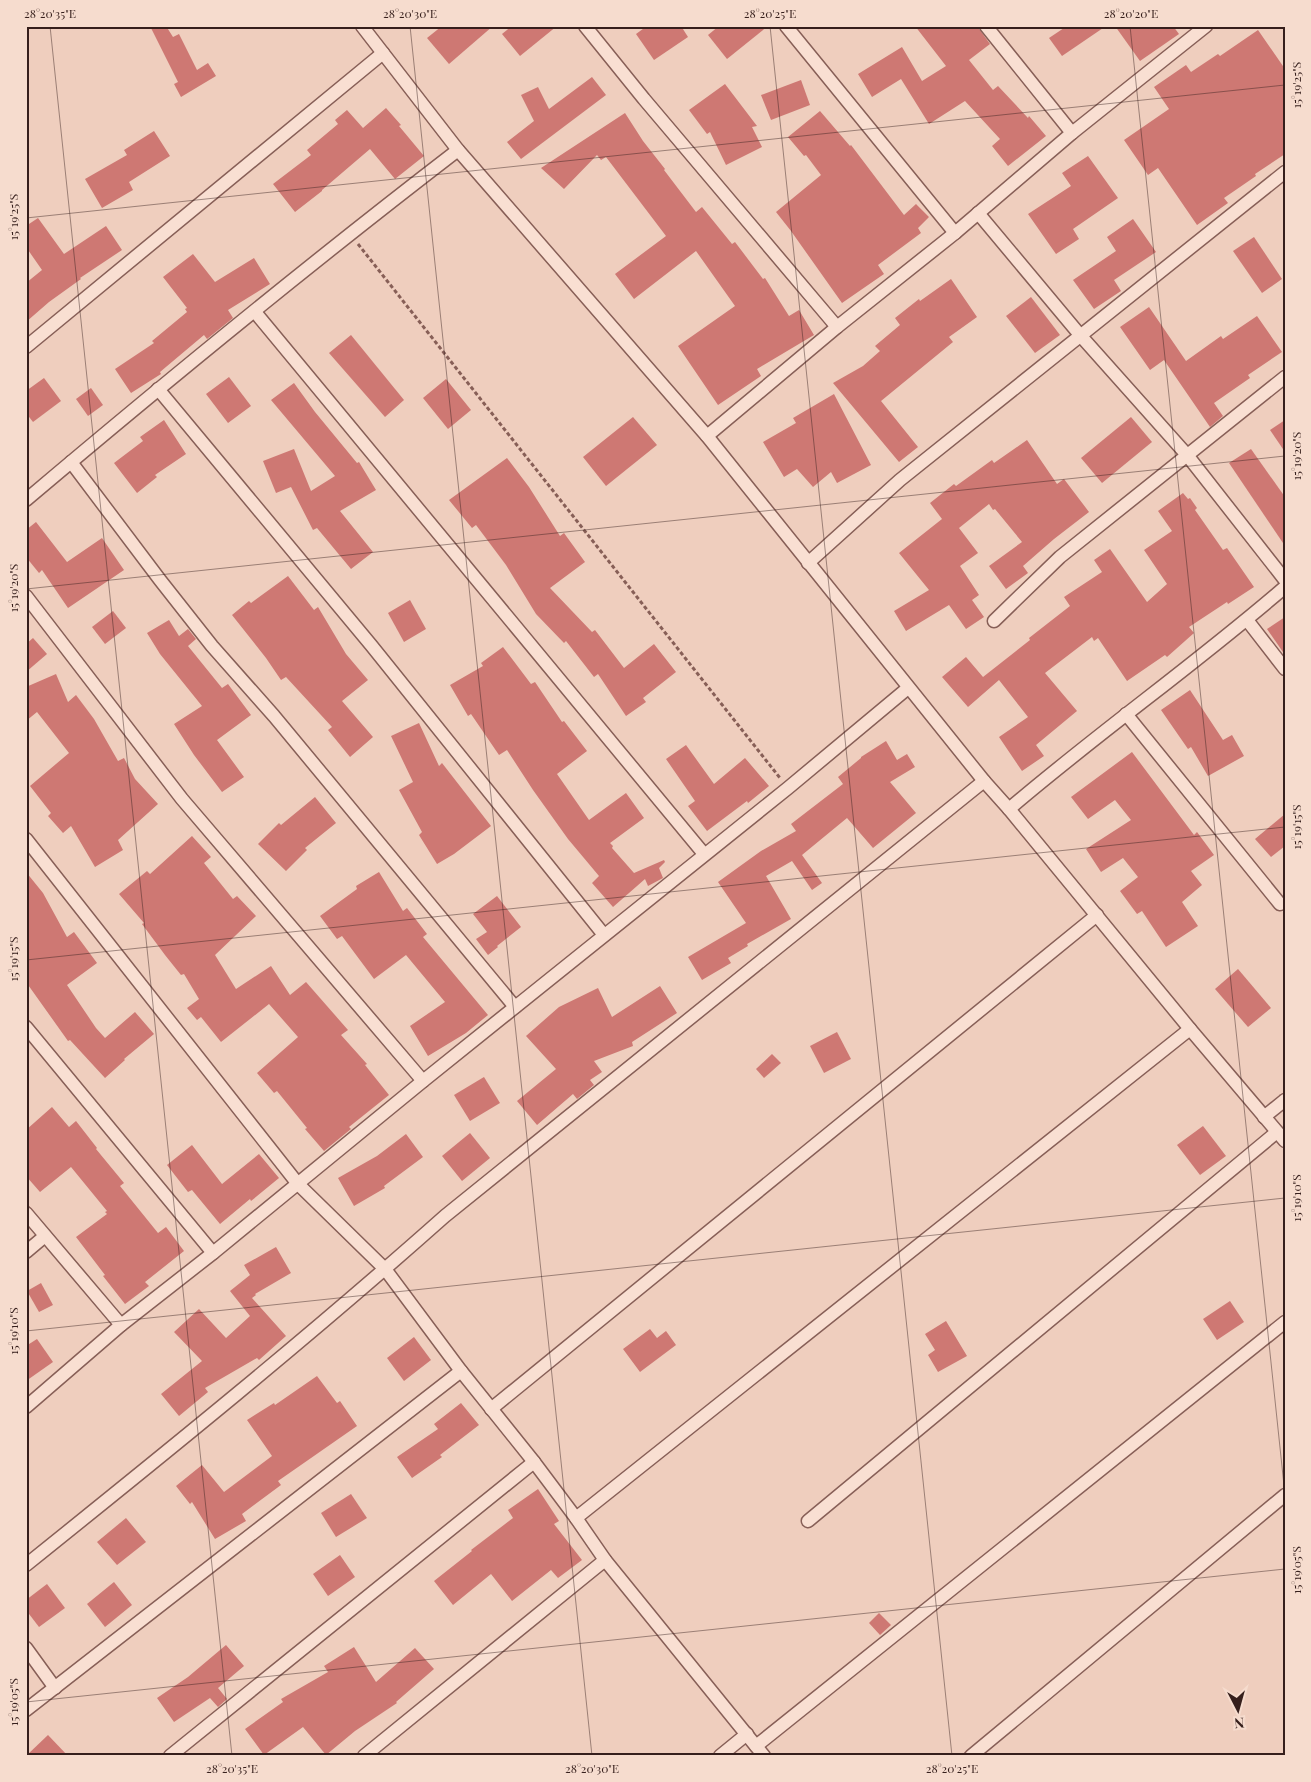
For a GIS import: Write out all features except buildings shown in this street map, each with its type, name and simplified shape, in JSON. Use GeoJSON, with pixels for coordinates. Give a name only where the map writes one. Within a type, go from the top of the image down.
{"type":"FeatureCollection","features":[{"type":"Feature","properties":{"kind":"street"},"geometry":{"type":"LineString","coordinates":[[362,26],[458,150],[707,436],[984,781],[1281,1137],[808,1521]]}},
{"type":"Feature","properties":{"kind":"street"},"geometry":{"type":"LineString","coordinates":[[585,26],[644,99],[837,327]]}},
{"type":"Feature","properties":{"kind":"street"},"geometry":{"type":"LineString","coordinates":[[786,26],[955,233]]}},
{"type":"Feature","properties":{"kind":"street"},"geometry":{"type":"LineString","coordinates":[[986,26],[1072,133]]}},
{"type":"Feature","properties":{"kind":"street"},"geometry":{"type":"LineString","coordinates":[[707,436],[837,327],[955,233],[1199,28]]}},
{"type":"Feature","properties":{"kind":"street"},"geometry":{"type":"LineString","coordinates":[[26,347],[383,53]]}},
{"type":"Feature","properties":{"kind":"street"},"geometry":{"type":"LineString","coordinates":[[26,500],[158,389],[350,234],[458,150]]}},
{"type":"Feature","properties":{"kind":"street"},"geometry":{"type":"LineString","coordinates":[[808,563],[900,480],[1285,172]]}},
{"type":"Feature","properties":{"kind":"street"},"geometry":{"type":"LineString","coordinates":[[978,213],[1080,336],[1187,455],[1285,580]]}},
{"type":"Feature","properties":{"kind":"street"},"geometry":{"type":"LineString","coordinates":[[255,312],[704,854]]}},
{"type":"Feature","properties":{"kind":"street"},"geometry":{"type":"LineString","coordinates":[[994,620],[1060,558],[1285,377]]}},
{"type":"Feature","properties":{"kind":"street"},"geometry":{"type":"LineString","coordinates":[[158,389],[371,645],[604,935]]}},
{"type":"Feature","properties":{"kind":"street"},"geometry":{"type":"LineString","coordinates":[[72,462],[212,646],[274,716],[515,1008]]}},
{"type":"Feature","properties":{"kind":"street"},"geometry":{"type":"LineString","coordinates":[[1009,809],[1126,714],[1247,620],[1285,587]]}},
{"type":"Feature","properties":{"kind":"street"},"geometry":{"type":"LineString","coordinates":[[26,596],[182,799],[423,1081]]}},
{"type":"Feature","properties":{"kind":"street"},"geometry":{"type":"LineString","coordinates":[[1247,620],[1285,669]]}},
{"type":"Feature","properties":{"kind":"street"},"geometry":{"type":"LineString","coordinates":[[26,1407],[122,1325],[213,1254],[423,1081],[788,788],[908,688]]}},
{"type":"Feature","properties":{"kind":"street"},"geometry":{"type":"LineString","coordinates":[[1126,714],[1280,904]]}},
{"type":"Feature","properties":{"kind":"street"},"geometry":{"type":"LineString","coordinates":[[26,1565],[191,1433],[452,1210],[984,781]]}},
{"type":"Feature","properties":{"kind":"street"},"geometry":{"type":"LineString","coordinates":[[26,839],[298,1184],[385,1269],[461,1371],[534,1462],[605,1560],[760,1751],[1285,1322]]}},
{"type":"Feature","properties":{"kind":"street"},"geometry":{"type":"LineString","coordinates":[[492,1409],[1097,915]]}},
{"type":"Feature","properties":{"kind":"street"},"geometry":{"type":"LineString","coordinates":[[26,1027],[213,1254]]}},
{"type":"Feature","properties":{"kind":"street"},"geometry":{"type":"LineString","coordinates":[[576,1518],[1190,1029]]}},
{"type":"Feature","properties":{"kind":"street"},"geometry":{"type":"LineString","coordinates":[[1264,1117],[1285,1100]]}},
{"type":"Feature","properties":{"kind":"street"},"geometry":{"type":"LineString","coordinates":[[26,1213],[122,1325]]}},
{"type":"Feature","properties":{"kind":"street"},"geometry":{"type":"LineString","coordinates":[[26,1252],[45,1236]]}},
{"type":"Feature","properties":{"kind":"street"},"geometry":{"type":"LineString","coordinates":[[26,1710],[461,1371]]}},
{"type":"Feature","properties":{"kind":"street"},"geometry":{"type":"LineString","coordinates":[[170,1756],[534,1462]]}},
{"type":"Feature","properties":{"kind":"street"},"geometry":{"type":"LineString","coordinates":[[971,1756],[1285,1495]]}},
{"type":"Feature","properties":{"kind":"street"},"geometry":{"type":"LineString","coordinates":[[364,1756],[605,1560]]}},
{"type":"Feature","properties":{"kind":"street"},"geometry":{"type":"LineString","coordinates":[[26,1648],[55,1688]]}},
{"type":"Feature","properties":{"kind":"street"},"geometry":{"type":"LineString","coordinates":[[720,1756],[746,1734]]}},
{"type":"Feature","properties":{"kind":"path"},"geometry":{"type":"LineString","coordinates":[[350,234],[788,788]]}}]}
